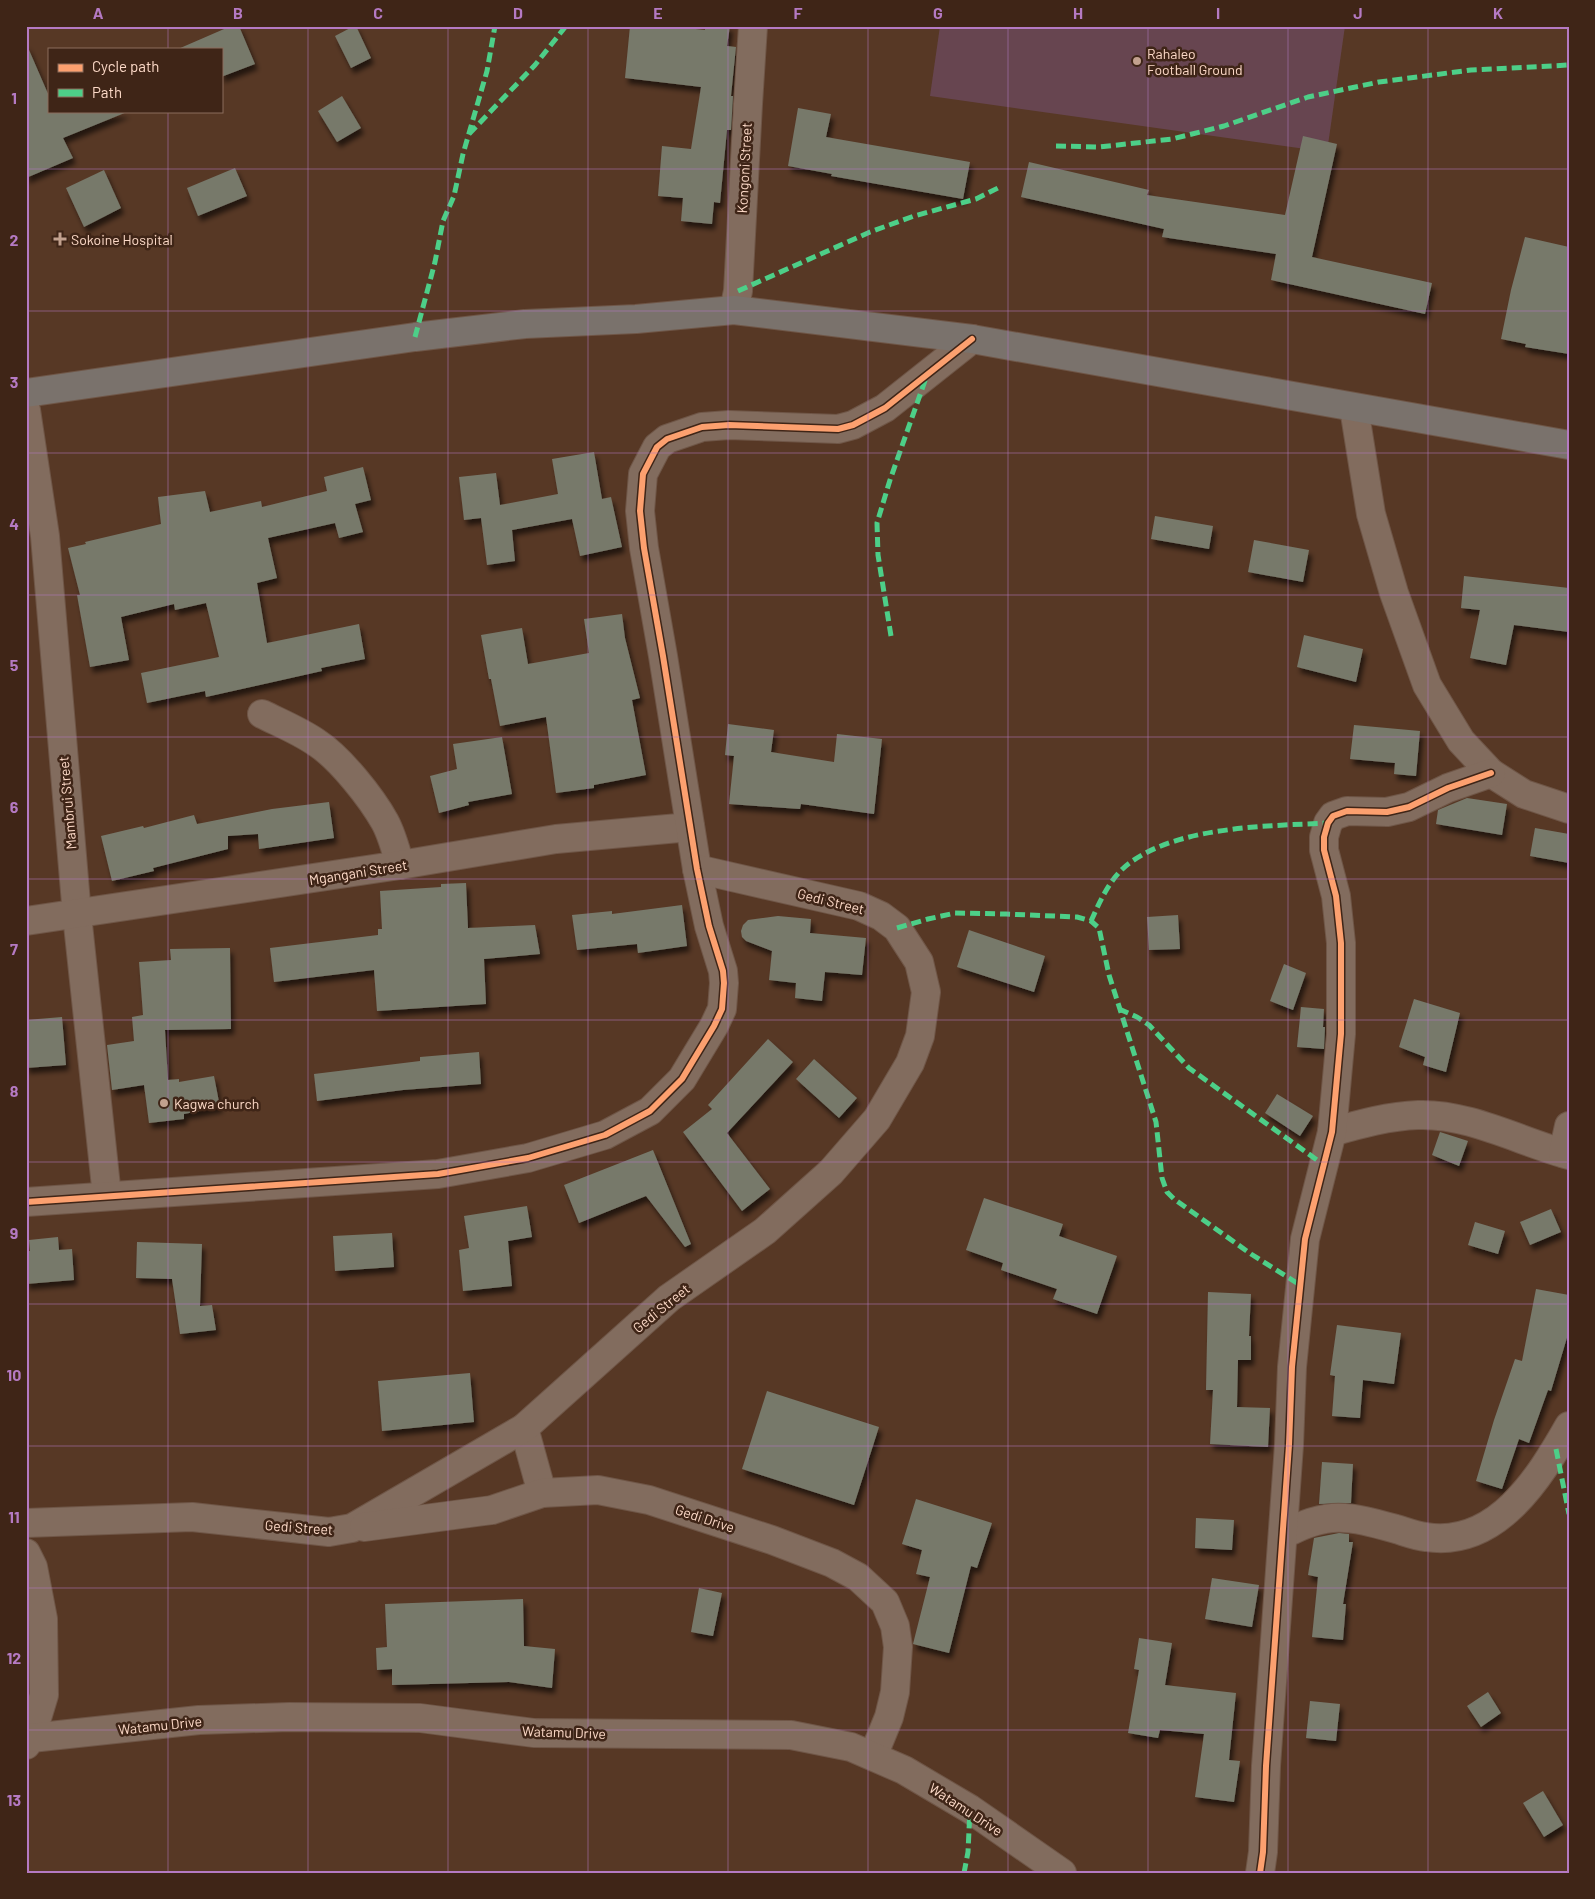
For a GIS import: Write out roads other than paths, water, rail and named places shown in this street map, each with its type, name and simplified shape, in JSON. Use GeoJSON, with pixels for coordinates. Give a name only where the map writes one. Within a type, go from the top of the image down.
{"type":"FeatureCollection","features":[{"type":"Feature","properties":{"kind":"highway"},"geometry":{"type":"LineString","coordinates":[[26,393],[415,337],[525,324],[636,319],[734,310],[972,339],[1569,445]]}},
{"type":"Feature","properties":{"kind":"street","name":"Kongoni Street"},"geometry":{"type":"LineString","coordinates":[[734,310],[738,291],[754,26]]}},
{"type":"Feature","properties":{"kind":"street"},"geometry":{"type":"LineString","coordinates":[[26,1202],[438,1174],[528,1158],[605,1135],[650,1111],[682,1079],[714,1026],[722,1009],[724,997],[723,971],[709,926],[696,869],[664,656],[644,548],[640,511],[643,474],[657,447],[667,438],[702,427],[729,425],[838,429],[854,425],[894,402],[972,339]]}},
{"type":"Feature","properties":{"kind":"street"},"geometry":{"type":"LineString","coordinates":[[1354,408],[1364,460],[1371,514],[1394,593],[1427,685],[1462,741],[1491,773],[1524,794],[1569,809]]}},
{"type":"Feature","properties":{"kind":"street","name":"Mambrui Street"},"geometry":{"type":"LineString","coordinates":[[26,410],[45,536],[77,915],[107,1196]]}},
{"type":"Feature","properties":{"kind":"street"},"geometry":{"type":"LineString","coordinates":[[262,714],[317,742],[334,756],[369,798],[384,821],[393,840],[400,865]]}},
{"type":"Feature","properties":{"kind":"street"},"geometry":{"type":"LineString","coordinates":[[1260,1873],[1263,1852],[1266,1766],[1284,1535],[1292,1367],[1306,1239],[1332,1132],[1341,1034],[1341,943],[1336,896],[1324,850],[1324,836],[1328,823],[1334,816],[1347,811],[1387,812],[1409,807],[1430,796],[1491,773]]}},
{"type":"Feature","properties":{"kind":"street","name":"Mgangani Street"},"geometry":{"type":"LineString","coordinates":[[26,921],[77,915],[556,839],[690,827]]}},
{"type":"Feature","properties":{"kind":"street","name":"Gedi Street"},"geometry":{"type":"LineString","coordinates":[[26,1524],[192,1517],[329,1532],[352,1528],[524,1428],[670,1298],[765,1231],[831,1172],[877,1118],[910,1063],[920,1036],[926,992],[920,962],[897,928],[880,916],[859,906],[696,869]]}},
{"type":"Feature","properties":{"kind":"street"},"geometry":{"type":"LineString","coordinates":[[1332,1132],[1377,1120],[1419,1115],[1473,1123],[1566,1154],[1569,1126]]}},
{"type":"Feature","properties":{"kind":"street"},"geometry":{"type":"LineString","coordinates":[[1284,1535],[1301,1525],[1335,1516],[1388,1527],[1426,1538],[1461,1536],[1487,1527],[1510,1508],[1530,1487],[1544,1468],[1569,1426]]}},
{"type":"Feature","properties":{"kind":"street"},"geometry":{"type":"LineString","coordinates":[[524,1428],[542,1493]]}},
{"type":"Feature","properties":{"kind":"street","name":"Gedi Drive"},"geometry":{"type":"LineString","coordinates":[[352,1528],[492,1510],[542,1493],[598,1490],[649,1500],[772,1540],[832,1563],[858,1577],[885,1602],[895,1626],[898,1647],[894,1692],[891,1709],[873,1756]]}},
{"type":"Feature","properties":{"kind":"street"},"geometry":{"type":"LineString","coordinates":[[26,1553],[34,1567],[43,1619],[44,1695],[29,1741]]}},
{"type":"Feature","properties":{"kind":"street","name":"Watamu Drive"},"geometry":{"type":"LineString","coordinates":[[29,1741],[199,1720],[289,1716],[420,1718],[534,1733],[791,1735],[851,1747],[904,1770],[970,1809],[1062,1873]]}},
{"type":"Feature","properties":{"kind":"place","name":"Rahaleo Football Ground"},"geometry":{"type":"Point","coordinates":[1137,61]}},
{"type":"Feature","properties":{"kind":"place","name":"Sokoine Hospital"},"geometry":{"type":"Point","coordinates":[60,239]}},
{"type":"Feature","properties":{"kind":"place","name":"Kagwa church"},"geometry":{"type":"Point","coordinates":[164,1103]}}]}
